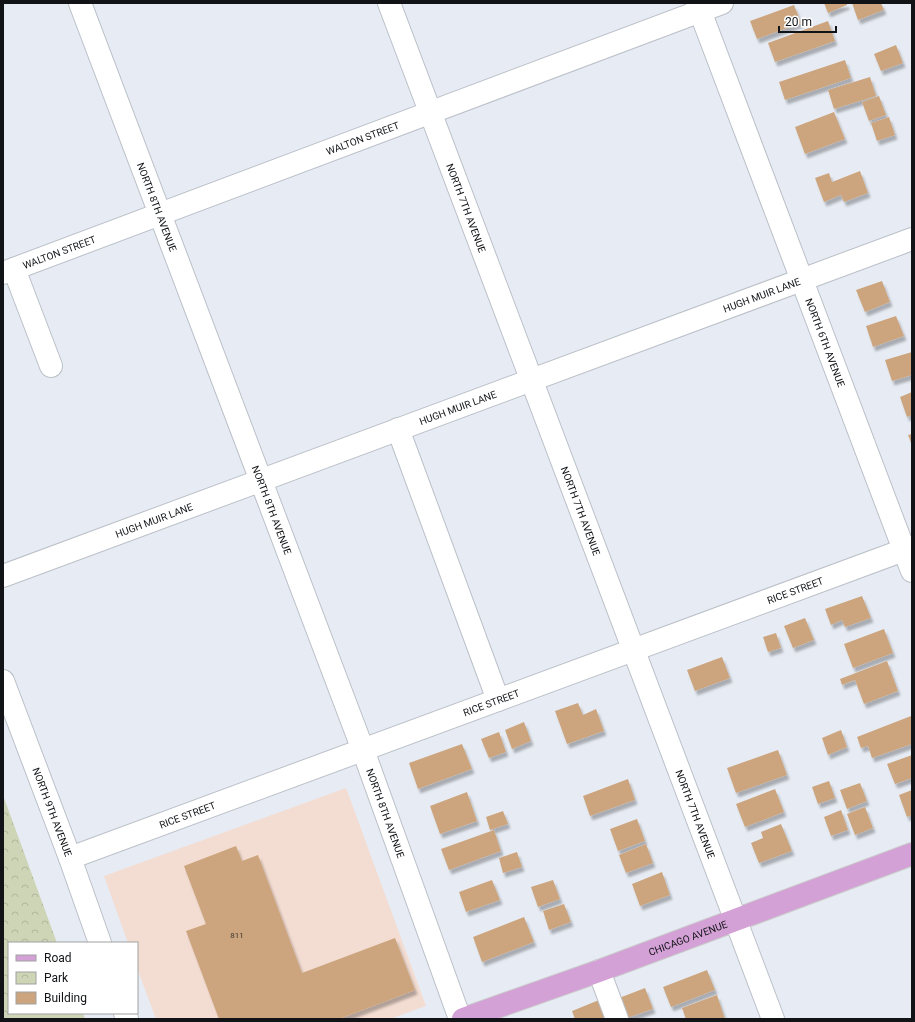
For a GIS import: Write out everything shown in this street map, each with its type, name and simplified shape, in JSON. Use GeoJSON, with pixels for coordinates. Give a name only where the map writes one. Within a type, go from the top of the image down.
{"type":"FeatureCollection","features":[{"type":"Feature","properties":{"kind":"main road","name":"CHICAGO AVENUE"},"geometry":{"type":"LineString","coordinates":[[462,1019],[599,971],[912,854]]}},
{"type":"Feature","properties":{"kind":"street","name":"NORTH 8TH AVENUE"},"geometry":{"type":"LineString","coordinates":[[80,3],[363,750],[462,1019]]}},
{"type":"Feature","properties":{"kind":"street","name":"NORTH 7TH AVENUE"},"geometry":{"type":"LineString","coordinates":[[389,3],[773,1019]]}},
{"type":"Feature","properties":{"kind":"street","name":"WALTON STREET"},"geometry":{"type":"LineString","coordinates":[[8,271],[430,113],[698,7],[722,3]]}},
{"type":"Feature","properties":{"kind":"street","name":"NORTH 6TH AVENUE"},"geometry":{"type":"LineString","coordinates":[[698,7],[802,280],[908,549],[912,571]]}},
{"type":"Feature","properties":{"kind":"street","name":"HUGH MUIR LANE"},"geometry":{"type":"LineString","coordinates":[[3,576],[912,239]]}},
{"type":"Feature","properties":{"kind":"street"},"geometry":{"type":"LineString","coordinates":[[8,271],[50,366]]}},
{"type":"Feature","properties":{"kind":"street"},"geometry":{"type":"LineString","coordinates":[[398,429],[498,700]]}},
{"type":"Feature","properties":{"kind":"street","name":"RICE STREET"},"geometry":{"type":"LineString","coordinates":[[70,858],[908,549]]}},
{"type":"Feature","properties":{"kind":"street","name":"NORTH 9TH AVENUE"},"geometry":{"type":"LineString","coordinates":[[3,681],[70,858],[100,942]]}},
{"type":"Feature","properties":{"kind":"street"},"geometry":{"type":"LineString","coordinates":[[599,971],[616,1019]]}},
{"type":"Feature","properties":{"kind":"shaded area"},"geometry":{"type":"Polygon","coordinates":[[[346,788],[426,1006],[390,1019],[156,1019],[138,971],[138,942],[128,942],[104,876],[346,788]]]}},
{"type":"Feature","properties":{"kind":"green space"},"geometry":{"type":"Polygon","coordinates":[[[3,795],[57,942],[8,942],[8,1014],[83,1014],[85,1019],[3,1019],[3,795]]]}},
{"type":"Feature","properties":{"kind":"building"},"geometry":{"type":"Polygon","coordinates":[[[824,3],[847,3],[847,5],[828,13],[824,3]]]}},
{"type":"Feature","properties":{"kind":"building"},"geometry":{"type":"Polygon","coordinates":[[[852,3],[881,3],[884,10],[858,20],[852,3]]]}},
{"type":"Feature","properties":{"kind":"building"},"geometry":{"type":"Polygon","coordinates":[[[794,5],[801,23],[757,39],[750,21],[794,5]]]}},
{"type":"Feature","properties":{"kind":"building"},"geometry":{"type":"Polygon","coordinates":[[[828,21],[835,41],[775,62],[768,43],[828,21]]]}},
{"type":"Feature","properties":{"kind":"building"},"geometry":{"type":"Polygon","coordinates":[[[896,45],[903,63],[881,71],[874,54],[896,45]]]}},
{"type":"Feature","properties":{"kind":"building"},"geometry":{"type":"Polygon","coordinates":[[[845,60],[851,78],[785,100],[779,82],[845,60]]]}},
{"type":"Feature","properties":{"kind":"building"},"geometry":{"type":"Polygon","coordinates":[[[870,77],[876,96],[834,109],[828,90],[870,77]]]}},
{"type":"Feature","properties":{"kind":"building"},"geometry":{"type":"Polygon","coordinates":[[[879,96],[886,115],[869,121],[862,102],[879,96]]]}},
{"type":"Feature","properties":{"kind":"building"},"geometry":{"type":"Polygon","coordinates":[[[834,112],[845,139],[805,154],[795,127],[834,112]]]}},
{"type":"Feature","properties":{"kind":"building"},"geometry":{"type":"Polygon","coordinates":[[[889,117],[895,135],[877,141],[871,123],[889,117]]]}},
{"type":"Feature","properties":{"kind":"building"},"geometry":{"type":"Polygon","coordinates":[[[860,171],[868,193],[844,202],[841,195],[824,202],[815,178],[829,173],[832,182],[860,171]]]}},
{"type":"Feature","properties":{"kind":"building"},"geometry":{"type":"Polygon","coordinates":[[[882,281],[890,302],[865,312],[856,290],[882,281]]]}},
{"type":"Feature","properties":{"kind":"building"},"geometry":{"type":"Polygon","coordinates":[[[896,316],[904,336],[873,347],[866,326],[896,316]]]}},
{"type":"Feature","properties":{"kind":"building"},"geometry":{"type":"Polygon","coordinates":[[[912,352],[912,375],[892,381],[885,360],[912,352]]]}},
{"type":"Feature","properties":{"kind":"building"},"geometry":{"type":"Polygon","coordinates":[[[912,392],[912,415],[907,417],[900,397],[912,392]]]}},
{"type":"Feature","properties":{"kind":"building"},"geometry":{"type":"Polygon","coordinates":[[[912,434],[912,445],[908,435],[912,434]]]}},
{"type":"Feature","properties":{"kind":"building"},"geometry":{"type":"Polygon","coordinates":[[[862,596],[871,618],[845,627],[842,620],[831,625],[825,609],[862,596]]]}},
{"type":"Feature","properties":{"kind":"building"},"geometry":{"type":"Polygon","coordinates":[[[805,618],[814,640],[793,648],[784,626],[805,618]]]}},
{"type":"Feature","properties":{"kind":"building"},"geometry":{"type":"Polygon","coordinates":[[[884,629],[893,653],[853,668],[844,644],[884,629]]]}},
{"type":"Feature","properties":{"kind":"building"},"geometry":{"type":"Polygon","coordinates":[[[776,633],[781,648],[768,652],[763,637],[776,633]]]}},
{"type":"Feature","properties":{"kind":"building"},"geometry":{"type":"Polygon","coordinates":[[[722,657],[730,678],[695,691],[687,670],[722,657]]]}},
{"type":"Feature","properties":{"kind":"building"},"geometry":{"type":"Polygon","coordinates":[[[887,661],[898,691],[864,704],[855,680],[842,685],[840,679],[887,661]]]}},
{"type":"Feature","properties":{"kind":"building"},"geometry":{"type":"Polygon","coordinates":[[[578,703],[583,715],[596,709],[604,731],[567,744],[555,711],[578,703]]]}},
{"type":"Feature","properties":{"kind":"building"},"geometry":{"type":"Polygon","coordinates":[[[911,716],[912,744],[872,758],[868,746],[861,748],[857,737],[911,716]]]}},
{"type":"Feature","properties":{"kind":"building"},"geometry":{"type":"Polygon","coordinates":[[[524,722],[531,741],[512,749],[505,730],[524,722]]]}},
{"type":"Feature","properties":{"kind":"building"},"geometry":{"type":"Polygon","coordinates":[[[841,730],[847,747],[828,755],[822,738],[841,730]]]}},
{"type":"Feature","properties":{"kind":"building"},"geometry":{"type":"Polygon","coordinates":[[[499,732],[506,752],[489,758],[481,739],[499,732]]]}},
{"type":"Feature","properties":{"kind":"building"},"geometry":{"type":"Polygon","coordinates":[[[462,744],[472,769],[418,789],[409,763],[462,744]]]}},
{"type":"Feature","properties":{"kind":"building"},"geometry":{"type":"Polygon","coordinates":[[[778,750],[787,775],[736,793],[727,768],[778,750]]]}},
{"type":"Feature","properties":{"kind":"building"},"geometry":{"type":"Polygon","coordinates":[[[912,755],[912,778],[895,784],[887,764],[912,755]]]}},
{"type":"Feature","properties":{"kind":"building"},"geometry":{"type":"Polygon","coordinates":[[[628,779],[635,800],[590,816],[583,796],[628,779]]]}},
{"type":"Feature","properties":{"kind":"building"},"geometry":{"type":"Polygon","coordinates":[[[829,781],[835,798],[818,804],[812,787],[829,781]]]}},
{"type":"Feature","properties":{"kind":"building"},"geometry":{"type":"Polygon","coordinates":[[[860,783],[867,801],[847,809],[840,790],[860,783]]]}},
{"type":"Feature","properties":{"kind":"building"},"geometry":{"type":"Polygon","coordinates":[[[775,789],[784,812],[745,827],[736,804],[775,789]]]}},
{"type":"Feature","properties":{"kind":"building"},"geometry":{"type":"Polygon","coordinates":[[[912,790],[912,815],[907,817],[899,795],[912,790]]]}},
{"type":"Feature","properties":{"kind":"building"},"geometry":{"type":"Polygon","coordinates":[[[467,792],[477,821],[440,834],[430,806],[467,792]]]}},
{"type":"Feature","properties":{"kind":"building"},"geometry":{"type":"Polygon","coordinates":[[[865,807],[873,828],[855,835],[847,814],[865,807]]]}},
{"type":"Feature","properties":{"kind":"building"},"geometry":{"type":"Polygon","coordinates":[[[841,810],[848,830],[831,836],[824,817],[841,810]]]}},
{"type":"Feature","properties":{"kind":"building"},"geometry":{"type":"Polygon","coordinates":[[[503,811],[508,824],[490,830],[486,817],[503,811]]]}},
{"type":"Feature","properties":{"kind":"building"},"geometry":{"type":"Polygon","coordinates":[[[637,819],[645,841],[618,851],[610,829],[637,819]]]}},
{"type":"Feature","properties":{"kind":"building"},"geometry":{"type":"Polygon","coordinates":[[[781,824],[792,851],[759,863],[751,843],[763,838],[761,832],[781,824]]]}},
{"type":"Feature","properties":{"kind":"building"},"geometry":{"type":"Polygon","coordinates":[[[494,830],[501,851],[449,870],[441,849],[494,830]]]}},
{"type":"Feature","properties":{"kind":"building"},"geometry":{"type":"Polygon","coordinates":[[[646,844],[653,863],[626,873],[619,855],[646,844]]]}},
{"type":"Feature","properties":{"kind":"building"},"geometry":{"type":"Polygon","coordinates":[[[236,846],[242,861],[258,855],[302,973],[395,938],[415,990],[339,1019],[219,1019],[186,931],[206,924],[184,866],[236,846]]]}},
{"type":"Feature","properties":{"kind":"building"},"geometry":{"type":"Polygon","coordinates":[[[517,852],[522,867],[503,873],[499,858],[517,852]]]}},
{"type":"Feature","properties":{"kind":"building"},"geometry":{"type":"Polygon","coordinates":[[[662,872],[670,895],[640,906],[632,884],[662,872]]]}},
{"type":"Feature","properties":{"kind":"building"},"geometry":{"type":"Polygon","coordinates":[[[492,880],[500,900],[466,912],[459,892],[492,880]]]}},
{"type":"Feature","properties":{"kind":"building"},"geometry":{"type":"Polygon","coordinates":[[[553,880],[560,899],[538,907],[531,887],[553,880]]]}},
{"type":"Feature","properties":{"kind":"building"},"geometry":{"type":"Polygon","coordinates":[[[564,904],[571,922],[549,930],[543,911],[564,904]]]}},
{"type":"Feature","properties":{"kind":"building"},"geometry":{"type":"Polygon","coordinates":[[[524,917],[534,942],[482,962],[473,937],[524,917]]]}},
{"type":"Feature","properties":{"kind":"building"},"geometry":{"type":"Polygon","coordinates":[[[707,970],[715,990],[671,1007],[663,987],[707,970]]]}},
{"type":"Feature","properties":{"kind":"building"},"geometry":{"type":"Polygon","coordinates":[[[645,988],[653,1009],[624,1019],[614,1000],[645,988]]]}},
{"type":"Feature","properties":{"kind":"building"},"geometry":{"type":"Polygon","coordinates":[[[717,995],[725,1019],[686,1019],[682,1008],[717,995]]]}},
{"type":"Feature","properties":{"kind":"building"},"geometry":{"type":"Polygon","coordinates":[[[599,1000],[606,1019],[575,1019],[572,1011],[599,1000]]]}}]}
